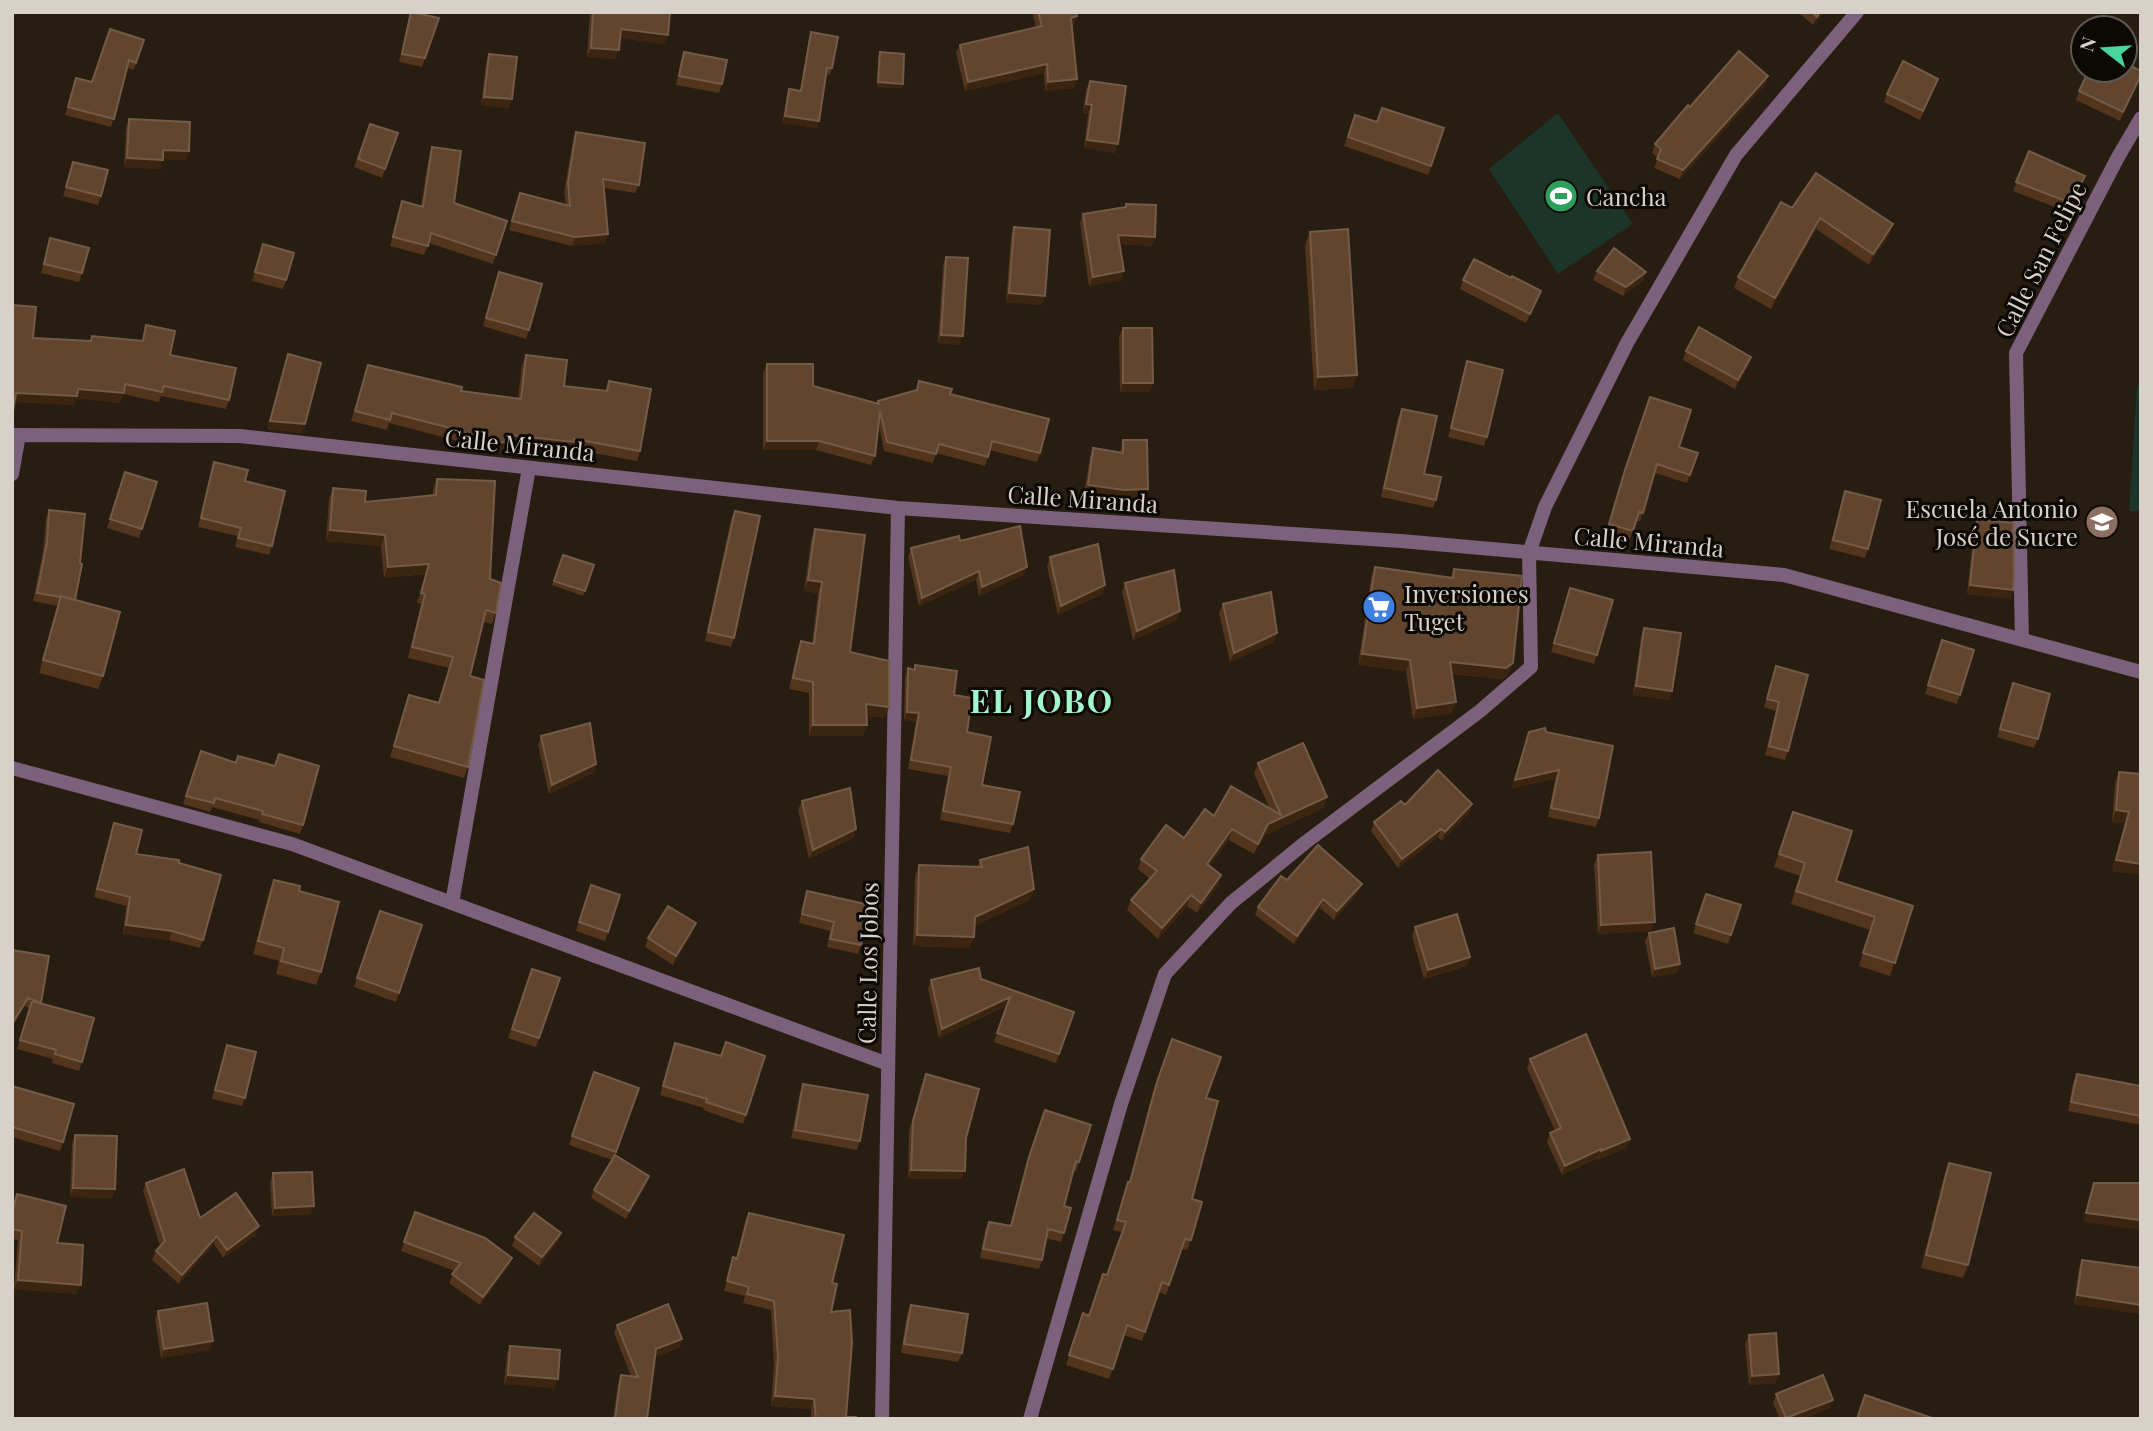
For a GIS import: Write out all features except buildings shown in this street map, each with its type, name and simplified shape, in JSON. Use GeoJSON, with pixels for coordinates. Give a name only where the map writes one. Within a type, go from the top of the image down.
{"type":"FeatureCollection","features":[{"type":"Feature","properties":{"kind":"street"},"geometry":{"type":"LineString","coordinates":[[1030,1419],[1121,1104],[1165,974],[1231,904],[1306,842],[1480,711],[1531,667],[1529,553],[1545,507],[1627,343],[1736,155],[1857,12]]}},
{"type":"Feature","properties":{"kind":"street","name":"Calle San Felipe"},"geometry":{"type":"LineString","coordinates":[[2022,640],[2016,353],[2118,156],[2141,118]]}},
{"type":"Feature","properties":{"kind":"street"},"geometry":{"type":"LineString","coordinates":[[12,474],[16,435]]}},
{"type":"Feature","properties":{"kind":"street","name":"Calle Miranda"},"geometry":{"type":"LineString","coordinates":[[16,435],[240,436],[898,508],[1401,541],[1784,575],[2141,672]]}},
{"type":"Feature","properties":{"kind":"street"},"geometry":{"type":"LineString","coordinates":[[452,903],[529,468]]}},
{"type":"Feature","properties":{"kind":"street","name":"Calle Los Jobos"},"geometry":{"type":"LineString","coordinates":[[882,1419],[898,508]]}},
{"type":"Feature","properties":{"kind":"street"},"geometry":{"type":"LineString","coordinates":[[12,768],[292,844],[888,1064]]}},
{"type":"Feature","properties":{"kind":"green space","name":"Cancha"},"geometry":{"type":"Polygon","coordinates":[[[1558,113],[1633,224],[1558,274],[1489,169],[1558,113]]]}},
{"type":"Feature","properties":{"kind":"green space"},"geometry":{"type":"Polygon","coordinates":[[[2137,385],[2141,386],[2141,511],[2129,511],[2137,385]]]}},
{"type":"Feature","properties":{"kind":"place","name":"Cancha"},"geometry":{"type":"Point","coordinates":[1561,196]}},
{"type":"Feature","properties":{"kind":"place","name":"Escuela Antonio José de Sucre"},"geometry":{"type":"Point","coordinates":[2102,522]}},
{"type":"Feature","properties":{"kind":"place","name":"Inversiones Tuget"},"geometry":{"type":"Point","coordinates":[1379,607]}},
{"type":"Feature","properties":{"kind":"district","name":"EL JOBO"},"geometry":{"type":"Point","coordinates":[1042,699]}}]}
